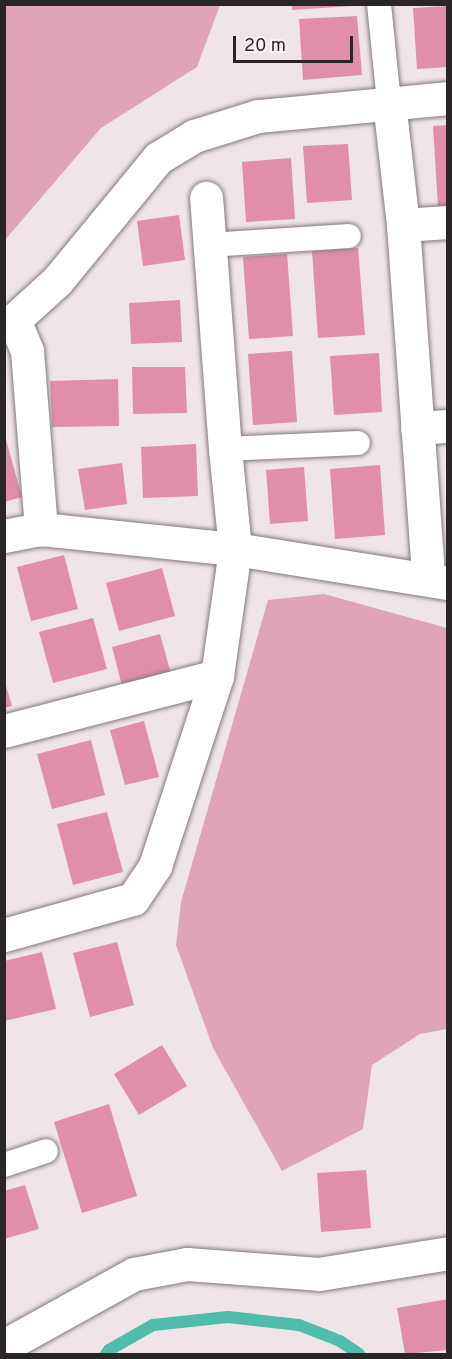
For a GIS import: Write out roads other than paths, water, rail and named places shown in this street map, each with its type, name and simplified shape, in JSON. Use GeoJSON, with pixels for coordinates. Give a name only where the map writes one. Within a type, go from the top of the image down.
{"type":"FeatureCollection","features":[{"type":"Feature","properties":{"kind":"street"},"geometry":{"type":"LineString","coordinates":[[41,529],[27,351],[9,322],[57,281],[158,158],[194,136],[258,116],[447,98]]}},
{"type":"Feature","properties":{"kind":"street"},"geometry":{"type":"LineString","coordinates":[[4,536],[41,529],[236,549],[438,580],[432,427],[403,225],[389,102]]}},
{"type":"Feature","properties":{"kind":"street"},"geometry":{"type":"LineString","coordinates":[[4,935],[133,899],[155,866],[217,676],[236,549],[225,449],[206,198]]}},
{"type":"Feature","properties":{"kind":"street"},"geometry":{"type":"LineString","coordinates":[[403,225],[447,222]]}},
{"type":"Feature","properties":{"kind":"street"},"geometry":{"type":"LineString","coordinates":[[4,731],[217,676]]}},
{"type":"Feature","properties":{"kind":"street"},"geometry":{"type":"LineString","coordinates":[[4,1346],[134,1274],[187,1264],[319,1274],[447,1253]]}},
{"type":"Feature","properties":{"kind":"lane"},"geometry":{"type":"LineString","coordinates":[[379,4],[389,102]]}},
{"type":"Feature","properties":{"kind":"lane"},"geometry":{"type":"LineString","coordinates":[[209,244],[349,236]]}},
{"type":"Feature","properties":{"kind":"lane"},"geometry":{"type":"LineString","coordinates":[[225,449],[358,442]]}},
{"type":"Feature","properties":{"kind":"lane"},"geometry":{"type":"LineString","coordinates":[[4,1165],[46,1151]]}},
{"type":"Feature","properties":{"kind":"waterway"},"geometry":{"type":"LineString","coordinates":[[106,1354],[109,1350],[153,1325],[228,1317],[299,1325],[340,1341],[359,1354]]}}]}
